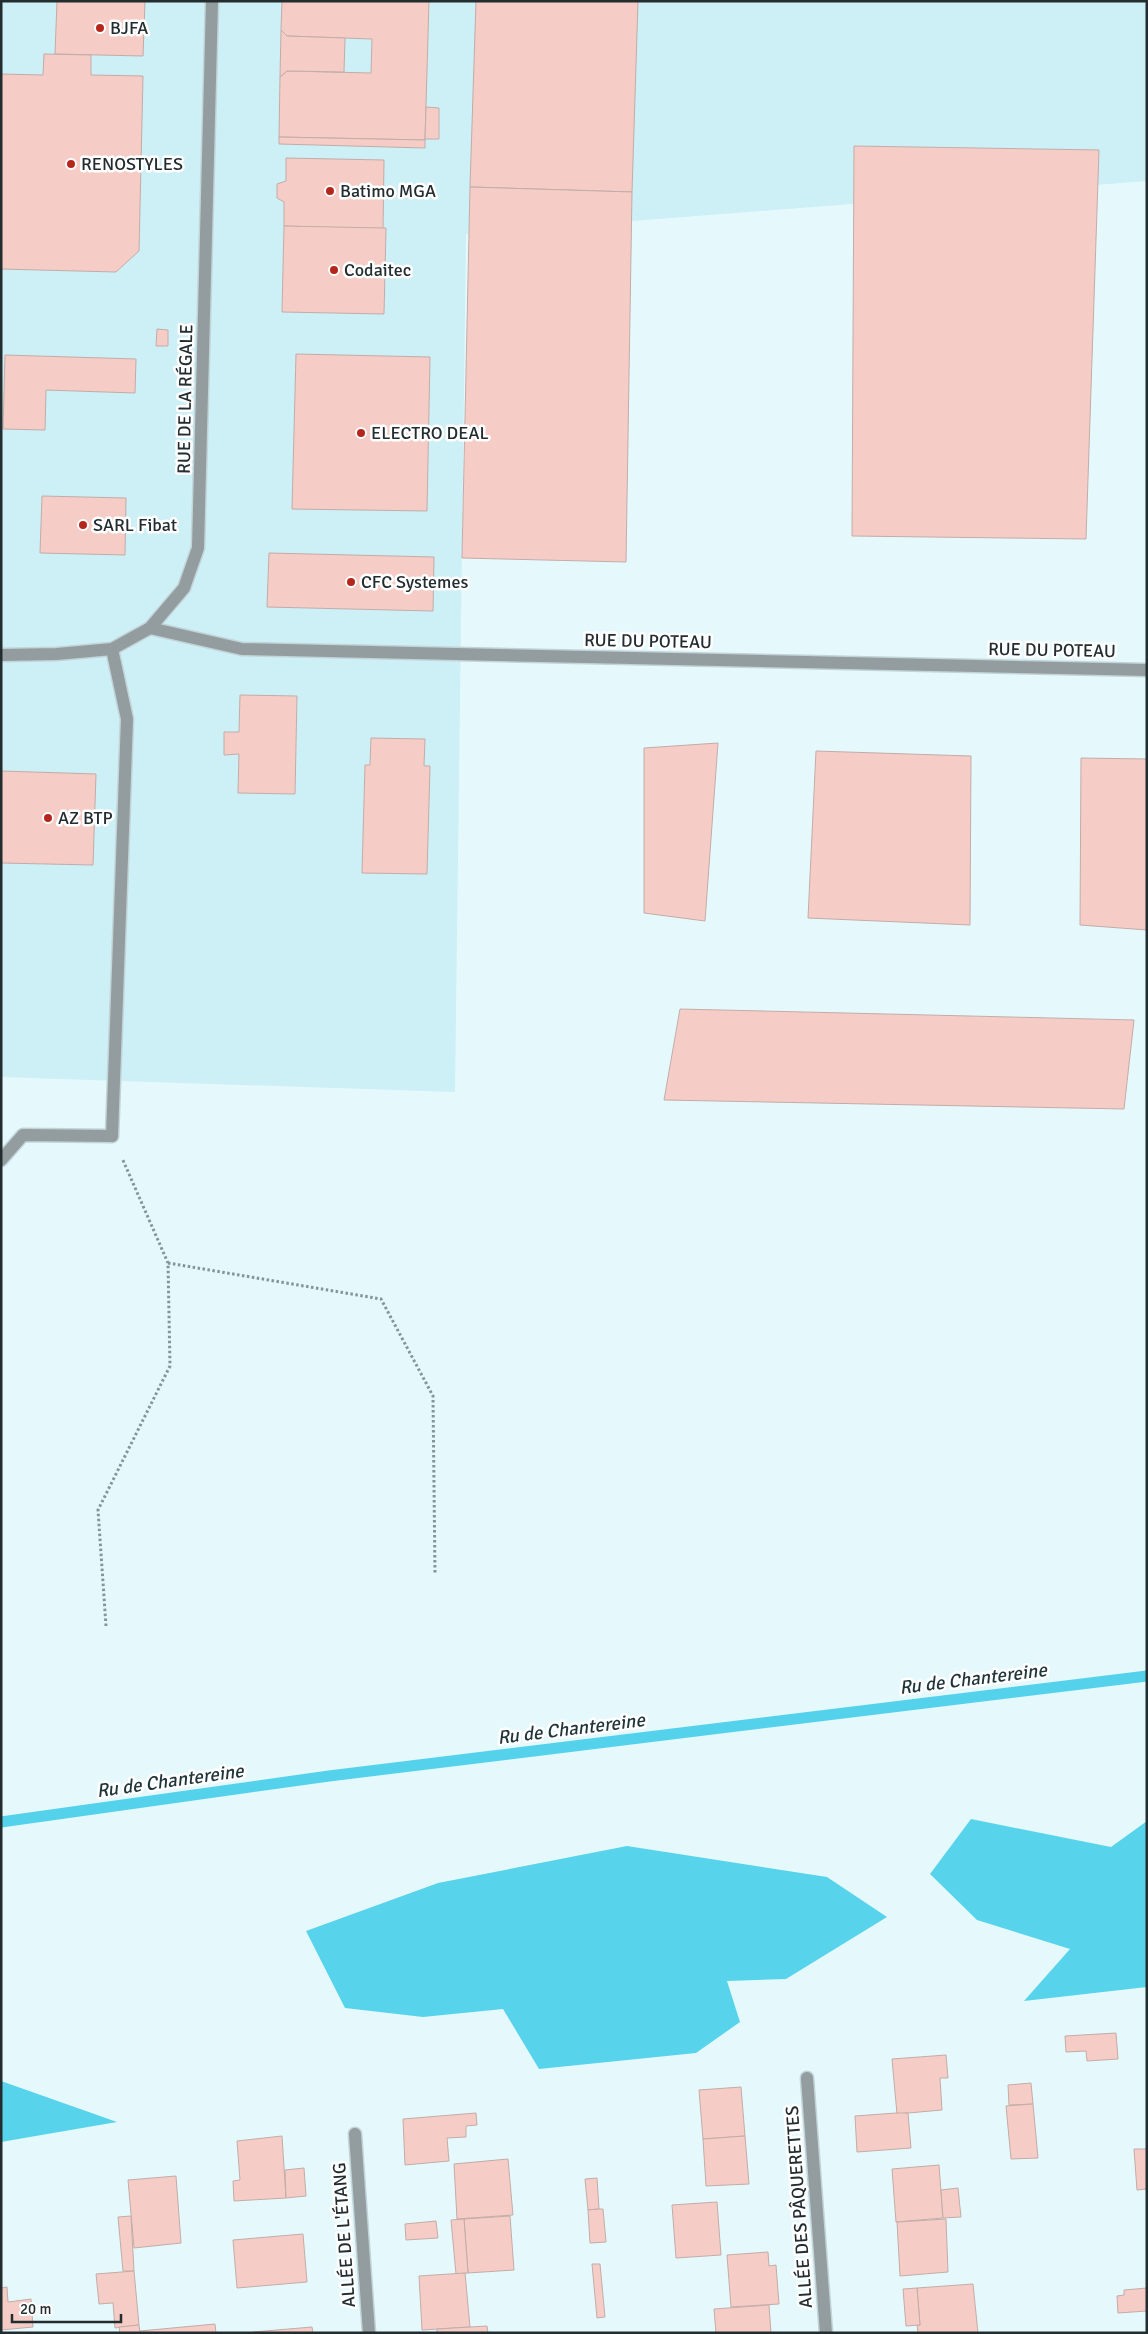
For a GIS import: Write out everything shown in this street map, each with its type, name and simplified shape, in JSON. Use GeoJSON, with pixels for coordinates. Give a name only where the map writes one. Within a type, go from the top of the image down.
{"type":"FeatureCollection","features":[{"type":"Feature","properties":{"kind":"street","name":"RUE DE LA RÉGALE"},"geometry":{"type":"LineString","coordinates":[[1,655],[57,654],[112,649],[150,628],[184,588],[198,548],[212,1]]}},
{"type":"Feature","properties":{"kind":"street","name":"RUE DU POTEAU"},"geometry":{"type":"LineString","coordinates":[[150,628],[242,649],[1147,670]]}},
{"type":"Feature","properties":{"kind":"street"},"geometry":{"type":"LineString","coordinates":[[1,1160],[23,1135],[112,1136],[127,719],[112,649]]}},
{"type":"Feature","properties":{"kind":"street","name":"ALLÉE DES PÂQUERETTES"},"geometry":{"type":"LineString","coordinates":[[807,2078],[826,2333]]}},
{"type":"Feature","properties":{"kind":"street","name":"ALLÉE DE L'ÉTANG"},"geometry":{"type":"LineString","coordinates":[[355,2134],[369,2333]]}},
{"type":"Feature","properties":{"kind":"path"},"geometry":{"type":"LineString","coordinates":[[106,1626],[98,1510],[170,1366],[168,1263],[112,1136]]}},
{"type":"Feature","properties":{"kind":"path"},"geometry":{"type":"LineString","coordinates":[[168,1263],[381,1299],[433,1396],[435,1574]]}},
{"type":"Feature","properties":{"kind":"shaded area"},"geometry":{"type":"Polygon","coordinates":[[[1,1],[1147,1],[1147,181],[466,234],[455,1092],[1,1077],[1,1]]]}},
{"type":"Feature","properties":{"kind":"shaded area"},"geometry":{"type":"Polygon","coordinates":[[[971,1819],[1111,1847],[1147,1821],[1147,1987],[1024,2001],[1070,1949],[977,1920],[930,1874],[971,1819]]]}},
{"type":"Feature","properties":{"kind":"shaded area"},"geometry":{"type":"Polygon","coordinates":[[[627,1846],[827,1877],[887,1917],[786,1979],[727,1981],[740,2022],[696,2053],[539,2069],[503,2009],[423,2017],[345,2008],[306,1931],[438,1883],[627,1846]]]}},
{"type":"Feature","properties":{"kind":"shaded area"},"geometry":{"type":"Polygon","coordinates":[[[1,2081],[117,2122],[1,2142],[1,2081]]]}},
{"type":"Feature","properties":{"kind":"building","name":"BJFA"},"geometry":{"type":"Polygon","coordinates":[[[57,1],[145,1],[143,56],[55,54],[57,1]]]}},
{"type":"Feature","properties":{"kind":"building"},"geometry":{"type":"Polygon","coordinates":[[[282,1],[429,1],[425,140],[279,137],[280,77],[287,71],[371,73],[372,39],[287,36],[281,30],[282,1]]]}},
{"type":"Feature","properties":{"kind":"building"},"geometry":{"type":"Polygon","coordinates":[[[476,1],[638,1],[632,192],[470,187],[476,1]]]}},
{"type":"Feature","properties":{"kind":"building"},"geometry":{"type":"Polygon","coordinates":[[[281,30],[287,36],[345,38],[344,72],[287,71],[280,77],[281,30]]]}},
{"type":"Feature","properties":{"kind":"building","name":"RENOSTYLES"},"geometry":{"type":"Polygon","coordinates":[[[44,54],[91,55],[91,75],[143,76],[139,251],[116,272],[1,269],[1,74],[43,75],[44,54]]]}},
{"type":"Feature","properties":{"kind":"building"},"geometry":{"type":"Polygon","coordinates":[[[426,107],[439,108],[439,139],[425,139],[426,107]]]}},
{"type":"Feature","properties":{"kind":"building"},"geometry":{"type":"Polygon","coordinates":[[[279,137],[425,140],[425,148],[279,144],[279,137]]]}},
{"type":"Feature","properties":{"kind":"building"},"geometry":{"type":"Polygon","coordinates":[[[854,146],[1099,150],[1086,539],[852,536],[854,146]]]}},
{"type":"Feature","properties":{"kind":"building","name":"Batimo MGA"},"geometry":{"type":"Polygon","coordinates":[[[286,158],[384,160],[383,229],[284,226],[284,202],[277,198],[277,184],[286,181],[286,158]]]}},
{"type":"Feature","properties":{"kind":"building"},"geometry":{"type":"Polygon","coordinates":[[[470,187],[632,192],[626,562],[462,558],[470,187]]]}},
{"type":"Feature","properties":{"kind":"building","name":"Codaitec"},"geometry":{"type":"Polygon","coordinates":[[[284,226],[386,228],[384,314],[282,312],[284,226]]]}},
{"type":"Feature","properties":{"kind":"building"},"geometry":{"type":"Polygon","coordinates":[[[157,329],[168,330],[168,346],[156,346],[157,329]]]}},
{"type":"Feature","properties":{"kind":"building","name":"ELECTRO DEAL"},"geometry":{"type":"Polygon","coordinates":[[[296,354],[430,357],[427,511],[292,509],[296,354]]]}},
{"type":"Feature","properties":{"kind":"building"},"geometry":{"type":"Polygon","coordinates":[[[5,355],[136,359],[135,393],[46,390],[45,430],[3,429],[5,355]]]}},
{"type":"Feature","properties":{"kind":"building","name":"SARL Fibat"},"geometry":{"type":"Polygon","coordinates":[[[42,496],[126,498],[125,555],[40,553],[42,496]]]}},
{"type":"Feature","properties":{"kind":"building","name":"CFC Systemes"},"geometry":{"type":"Polygon","coordinates":[[[269,553],[434,557],[433,611],[267,607],[269,553]]]}},
{"type":"Feature","properties":{"kind":"building"},"geometry":{"type":"Polygon","coordinates":[[[240,695],[297,696],[295,794],[238,793],[239,754],[224,755],[224,732],[239,732],[240,695]]]}},
{"type":"Feature","properties":{"kind":"building"},"geometry":{"type":"Polygon","coordinates":[[[371,738],[425,739],[424,766],[430,766],[427,874],[362,873],[365,765],[370,765],[371,738]]]}},
{"type":"Feature","properties":{"kind":"building"},"geometry":{"type":"Polygon","coordinates":[[[718,743],[705,921],[644,913],[644,748],[718,743]]]}},
{"type":"Feature","properties":{"kind":"building"},"geometry":{"type":"Polygon","coordinates":[[[816,751],[971,756],[970,925],[808,918],[816,751]]]}},
{"type":"Feature","properties":{"kind":"building"},"geometry":{"type":"Polygon","coordinates":[[[1081,758],[1147,759],[1147,930],[1080,925],[1081,758]]]}},
{"type":"Feature","properties":{"kind":"building","name":"AZ BTP"},"geometry":{"type":"Polygon","coordinates":[[[1,771],[96,774],[93,865],[1,863],[1,771]]]}},
{"type":"Feature","properties":{"kind":"building"},"geometry":{"type":"Polygon","coordinates":[[[680,1009],[1134,1020],[1124,1109],[664,1100],[680,1009]]]}},
{"type":"Feature","properties":{"kind":"building"},"geometry":{"type":"Polygon","coordinates":[[[1116,2033],[1118,2059],[1087,2061],[1086,2051],[1066,2052],[1065,2036],[1116,2033]]]}},
{"type":"Feature","properties":{"kind":"building"},"geometry":{"type":"Polygon","coordinates":[[[946,2055],[948,2078],[940,2078],[942,2110],[897,2114],[892,2059],[946,2055]]]}},
{"type":"Feature","properties":{"kind":"building"},"geometry":{"type":"Polygon","coordinates":[[[1031,2083],[1033,2104],[1009,2105],[1008,2085],[1031,2083]]]}},
{"type":"Feature","properties":{"kind":"building"},"geometry":{"type":"Polygon","coordinates":[[[741,2087],[745,2136],[703,2139],[699,2090],[741,2087]]]}},
{"type":"Feature","properties":{"kind":"building"},"geometry":{"type":"Polygon","coordinates":[[[1033,2104],[1038,2158],[1011,2159],[1006,2106],[1033,2104]]]}},
{"type":"Feature","properties":{"kind":"building"},"geometry":{"type":"Polygon","coordinates":[[[476,2113],[477,2125],[466,2126],[466,2137],[447,2138],[449,2161],[405,2165],[403,2119],[476,2113]]]}},
{"type":"Feature","properties":{"kind":"building"},"geometry":{"type":"Polygon","coordinates":[[[908,2113],[911,2148],[857,2152],[855,2116],[908,2113]]]}},
{"type":"Feature","properties":{"kind":"building"},"geometry":{"type":"Polygon","coordinates":[[[282,2136],[286,2198],[234,2201],[233,2181],[240,2180],[237,2141],[282,2136]]]}},
{"type":"Feature","properties":{"kind":"building"},"geometry":{"type":"Polygon","coordinates":[[[745,2136],[749,2184],[706,2186],[703,2139],[745,2136]]]}},
{"type":"Feature","properties":{"kind":"building"},"geometry":{"type":"Polygon","coordinates":[[[1134,2149],[1147,2149],[1147,2189],[1137,2190],[1134,2149]]]}},
{"type":"Feature","properties":{"kind":"building"},"geometry":{"type":"Polygon","coordinates":[[[508,2159],[513,2215],[457,2219],[454,2164],[508,2159]]]}},
{"type":"Feature","properties":{"kind":"building"},"geometry":{"type":"Polygon","coordinates":[[[939,2165],[943,2218],[896,2222],[892,2169],[939,2165]]]}},
{"type":"Feature","properties":{"kind":"building"},"geometry":{"type":"Polygon","coordinates":[[[304,2168],[306,2196],[286,2198],[285,2170],[304,2168]]]}},
{"type":"Feature","properties":{"kind":"building"},"geometry":{"type":"Polygon","coordinates":[[[176,2176],[181,2243],[134,2248],[128,2180],[176,2176]]]}},
{"type":"Feature","properties":{"kind":"building"},"geometry":{"type":"Polygon","coordinates":[[[597,2178],[599,2209],[588,2210],[585,2179],[597,2178]]]}},
{"type":"Feature","properties":{"kind":"building"},"geometry":{"type":"Polygon","coordinates":[[[958,2188],[961,2217],[943,2218],[941,2190],[958,2188]]]}},
{"type":"Feature","properties":{"kind":"building"},"geometry":{"type":"Polygon","coordinates":[[[717,2202],[721,2255],[676,2258],[672,2205],[717,2202]]]}},
{"type":"Feature","properties":{"kind":"building"},"geometry":{"type":"Polygon","coordinates":[[[603,2209],[606,2242],[590,2243],[588,2210],[603,2209]]]}},
{"type":"Feature","properties":{"kind":"building"},"geometry":{"type":"Polygon","coordinates":[[[131,2216],[134,2271],[123,2271],[118,2217],[131,2216]]]}},
{"type":"Feature","properties":{"kind":"building"},"geometry":{"type":"Polygon","coordinates":[[[510,2216],[514,2270],[468,2273],[464,2219],[510,2216]]]}},
{"type":"Feature","properties":{"kind":"building"},"geometry":{"type":"Polygon","coordinates":[[[464,2219],[468,2273],[456,2274],[451,2220],[464,2219]]]}},
{"type":"Feature","properties":{"kind":"building"},"geometry":{"type":"Polygon","coordinates":[[[946,2219],[948,2272],[900,2276],[897,2222],[946,2219]]]}},
{"type":"Feature","properties":{"kind":"building"},"geometry":{"type":"Polygon","coordinates":[[[436,2221],[438,2238],[406,2240],[405,2224],[436,2221]]]}},
{"type":"Feature","properties":{"kind":"building"},"geometry":{"type":"Polygon","coordinates":[[[303,2234],[307,2282],[237,2288],[233,2240],[303,2234]]]}},
{"type":"Feature","properties":{"kind":"building"},"geometry":{"type":"Polygon","coordinates":[[[768,2252],[769,2266],[776,2265],[779,2304],[731,2307],[727,2255],[768,2252]]]}},
{"type":"Feature","properties":{"kind":"building"},"geometry":{"type":"Polygon","coordinates":[[[592,2264],[600,2264],[605,2317],[597,2318],[592,2264]]]}},
{"type":"Feature","properties":{"kind":"building"},"geometry":{"type":"Polygon","coordinates":[[[134,2271],[139,2325],[115,2328],[113,2303],[99,2304],[96,2274],[134,2271]]]}},
{"type":"Feature","properties":{"kind":"building"},"geometry":{"type":"Polygon","coordinates":[[[465,2273],[470,2327],[422,2330],[419,2276],[465,2273]]]}},
{"type":"Feature","properties":{"kind":"building"},"geometry":{"type":"Polygon","coordinates":[[[973,2284],[978,2333],[918,2333],[917,2325],[920,2325],[917,2288],[973,2284]]]}},
{"type":"Feature","properties":{"kind":"building"},"geometry":{"type":"Polygon","coordinates":[[[7,2287],[8,2302],[31,2299],[33,2327],[1,2330],[1,2288],[7,2287]]]}},
{"type":"Feature","properties":{"kind":"building"},"geometry":{"type":"Polygon","coordinates":[[[917,2288],[920,2325],[906,2326],[903,2289],[917,2288]]]}},
{"type":"Feature","properties":{"kind":"building"},"geometry":{"type":"Polygon","coordinates":[[[1147,2288],[1147,2311],[1118,2313],[1117,2296],[1124,2295],[1124,2290],[1147,2288]]]}},
{"type":"Feature","properties":{"kind":"building"},"geometry":{"type":"Polygon","coordinates":[[[769,2305],[771,2333],[716,2333],[714,2309],[769,2305]]]}},
{"type":"Feature","properties":{"kind":"building"},"geometry":{"type":"Polygon","coordinates":[[[215,2324],[216,2333],[140,2333],[140,2331],[215,2324]]]}},
{"type":"Feature","properties":{"kind":"building"},"geometry":{"type":"Polygon","coordinates":[[[139,2325],[140,2333],[120,2333],[119,2327],[139,2325]]]}},
{"type":"Feature","properties":{"kind":"building"},"geometry":{"type":"Polygon","coordinates":[[[487,2326],[488,2333],[437,2333],[437,2329],[487,2326]]]}},
{"type":"Feature","properties":{"kind":"building"},"geometry":{"type":"Polygon","coordinates":[[[312,2327],[313,2333],[253,2333],[253,2332],[312,2327]]]}},
{"type":"Feature","properties":{"kind":"waterway","name":"Ru de Chantereine"},"geometry":{"type":"LineString","coordinates":[[1,1822],[329,1776],[1147,1676]]}},
{"type":"Feature","properties":{"kind":"place","name":"BJFA"},"geometry":{"type":"Point","coordinates":[100,28]}},
{"type":"Feature","properties":{"kind":"place","name":"RENOSTYLES"},"geometry":{"type":"Point","coordinates":[71,164]}},
{"type":"Feature","properties":{"kind":"place","name":"Batimo MGA"},"geometry":{"type":"Point","coordinates":[330,191]}},
{"type":"Feature","properties":{"kind":"place","name":"Codaitec"},"geometry":{"type":"Point","coordinates":[334,270]}},
{"type":"Feature","properties":{"kind":"place","name":"ELECTRO DEAL"},"geometry":{"type":"Point","coordinates":[361,433]}},
{"type":"Feature","properties":{"kind":"place","name":"SARL Fibat"},"geometry":{"type":"Point","coordinates":[83,525]}},
{"type":"Feature","properties":{"kind":"place","name":"CFC Systemes"},"geometry":{"type":"Point","coordinates":[351,582]}},
{"type":"Feature","properties":{"kind":"place","name":"AZ BTP"},"geometry":{"type":"Point","coordinates":[48,818]}}]}
